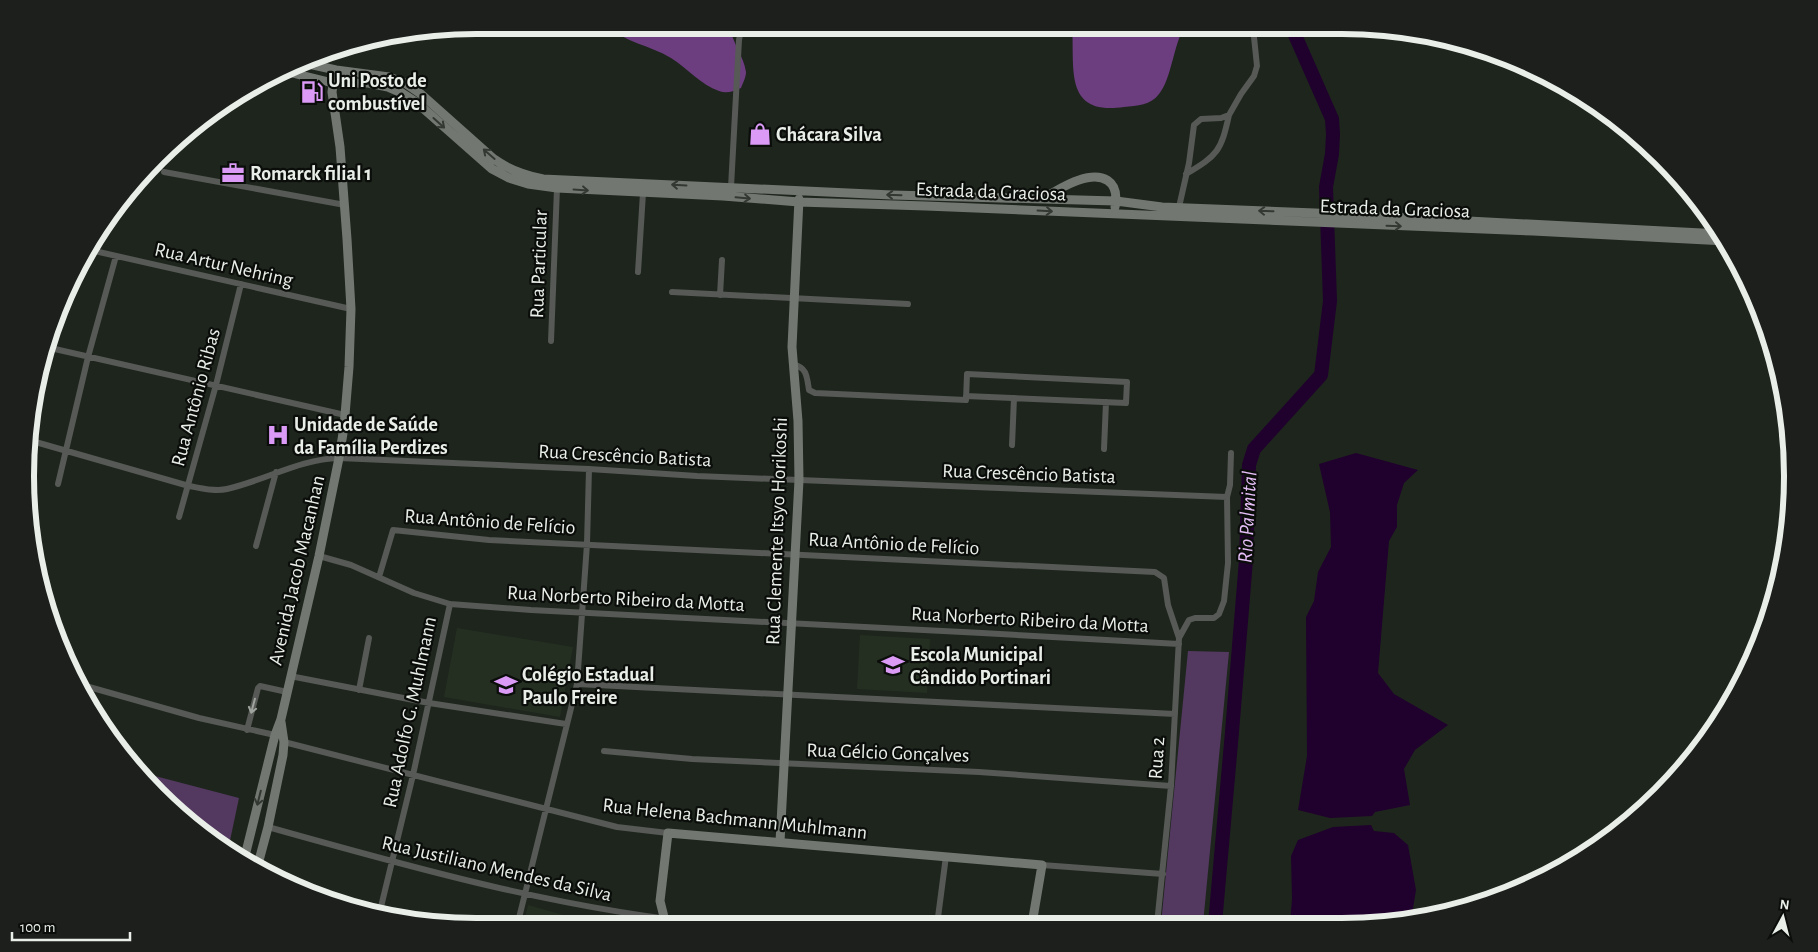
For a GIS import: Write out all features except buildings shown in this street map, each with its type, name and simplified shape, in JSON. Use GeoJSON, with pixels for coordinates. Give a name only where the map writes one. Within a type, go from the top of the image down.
{"type":"FeatureCollection","features":[{"type":"Feature","properties":{"kind":"main road","name":"Estrada da Graciosa"},"geometry":{"type":"LineString","coordinates":[[311,65],[389,77],[405,83],[421,94],[494,159],[507,168],[524,175],[543,179],[1116,201],[1314,218]]}},
{"type":"Feature","properties":{"kind":"main road","name":"Avenida Jacob Macanhan"},"geometry":{"type":"LineString","coordinates":[[246,853],[271,750],[281,719],[319,556],[339,458],[345,415],[350,367],[351,309],[340,147],[332,92],[336,70]]}},
{"type":"Feature","properties":{"kind":"main road","name":"Estrada da Graciosa"},"geometry":{"type":"LineString","coordinates":[[293,73],[333,83],[368,84],[388,87],[402,92],[416,102],[492,169],[528,184],[557,188],[723,196],[799,202],[1114,214],[1345,219],[1712,234]]}},
{"type":"Feature","properties":{"kind":"main road"},"geometry":{"type":"LineString","coordinates":[[1042,199],[1080,180],[1098,177],[1108,180],[1114,186],[1116,201],[1114,214]]}},
{"type":"Feature","properties":{"kind":"main road","name":"Rua Clemente Itsyo Horikoshi"},"geometry":{"type":"LineString","coordinates":[[780,842],[799,480],[798,421],[792,347],[799,190]]}},
{"type":"Feature","properties":{"kind":"main road","name":"Estrada da Graciosa"},"geometry":{"type":"LineString","coordinates":[[1345,219],[1716,240]]}},
{"type":"Feature","properties":{"kind":"main road","name":"Avenida Jacob Macanhan"},"geometry":{"type":"LineString","coordinates":[[259,861],[282,762],[284,742],[281,719]]}},
{"type":"Feature","properties":{"kind":"main road"},"geometry":{"type":"LineString","coordinates":[[271,750],[284,742]]}},
{"type":"Feature","properties":{"kind":"main road"},"geometry":{"type":"LineString","coordinates":[[664,918],[660,901],[668,832]]}},
{"type":"Feature","properties":{"kind":"main road","name":"Rua Helena Bachmann Muhlmann"},"geometry":{"type":"LineString","coordinates":[[668,832],[1042,865]]}},
{"type":"Feature","properties":{"kind":"main road"},"geometry":{"type":"LineString","coordinates":[[1033,918],[1042,865]]}},
{"type":"Feature","properties":{"kind":"street"},"geometry":{"type":"LineString","coordinates":[[730,187],[740,34]]}},
{"type":"Feature","properties":{"kind":"street"},"geometry":{"type":"LineString","coordinates":[[1186,174],[1212,158],[1221,146],[1229,115],[1254,76],[1257,66],[1254,37]]}},
{"type":"Feature","properties":{"kind":"street"},"geometry":{"type":"LineString","coordinates":[[298,75],[300,70]]}},
{"type":"Feature","properties":{"kind":"street"},"geometry":{"type":"LineString","coordinates":[[1179,207],[1194,125],[1201,119],[1221,118],[1229,115]]}},
{"type":"Feature","properties":{"kind":"street"},"geometry":{"type":"LineString","coordinates":[[164,172],[345,205]]}},
{"type":"Feature","properties":{"kind":"street","name":"Rua Particular"},"geometry":{"type":"LineString","coordinates":[[552,341],[557,188]]}},
{"type":"Feature","properties":{"kind":"street"},"geometry":{"type":"LineString","coordinates":[[638,272],[643,193]]}},
{"type":"Feature","properties":{"kind":"street","name":"Rua Artur Nehring"},"geometry":{"type":"LineString","coordinates":[[95,251],[351,309]]}},
{"type":"Feature","properties":{"kind":"street"},"geometry":{"type":"LineString","coordinates":[[58,484],[88,356],[116,256]]}},
{"type":"Feature","properties":{"kind":"street"},"geometry":{"type":"LineString","coordinates":[[720,295],[722,260]]}},
{"type":"Feature","properties":{"kind":"street","name":"Rua Antônio Ribas"},"geometry":{"type":"LineString","coordinates":[[179,517],[216,385],[241,284]]}},
{"type":"Feature","properties":{"kind":"street"},"geometry":{"type":"LineString","coordinates":[[672,292],[908,304]]}},
{"type":"Feature","properties":{"kind":"street"},"geometry":{"type":"LineString","coordinates":[[53,348],[345,415]]}},
{"type":"Feature","properties":{"kind":"street"},"geometry":{"type":"LineString","coordinates":[[794,365],[801,367],[806,372],[809,390],[815,393],[966,400],[966,396],[967,374],[1127,382],[1126,403],[966,396]]}},
{"type":"Feature","properties":{"kind":"street"},"geometry":{"type":"LineString","coordinates":[[1012,445],[1014,398]]}},
{"type":"Feature","properties":{"kind":"street"},"geometry":{"type":"LineString","coordinates":[[1104,449],[1106,402]]}},
{"type":"Feature","properties":{"kind":"street","name":"Rua Crescêncio Batista"},"geometry":{"type":"LineString","coordinates":[[36,442],[189,486],[211,490],[227,489],[316,460],[339,458],[589,469],[697,476],[1227,497]]}},
{"type":"Feature","properties":{"kind":"street"},"geometry":{"type":"LineString","coordinates":[[1179,641],[1189,620],[1195,618],[1214,618],[1222,608],[1228,563],[1227,497],[1230,485],[1231,453]]}},
{"type":"Feature","properties":{"kind":"street"},"geometry":{"type":"LineString","coordinates":[[519,918],[566,724],[578,684],[587,544],[589,469]]}},
{"type":"Feature","properties":{"kind":"street"},"geometry":{"type":"LineString","coordinates":[[256,546],[276,472]]}},
{"type":"Feature","properties":{"kind":"street","name":"Rua Antônio de Felício"},"geometry":{"type":"LineString","coordinates":[[380,577],[393,530],[489,540],[1155,572],[1164,578],[1168,605],[1179,641]]}},
{"type":"Feature","properties":{"kind":"street","name":"Rua Norberto Ribeiro da Motta"},"geometry":{"type":"LineString","coordinates":[[319,556],[351,565],[414,593],[450,604],[790,623],[1179,641]]}},
{"type":"Feature","properties":{"kind":"street","name":"Rua Adolfo G. Muhlmann"},"geometry":{"type":"LineString","coordinates":[[381,908],[413,775],[450,604]]}},
{"type":"Feature","properties":{"kind":"street"},"geometry":{"type":"LineString","coordinates":[[359,690],[369,638]]}},
{"type":"Feature","properties":{"kind":"street","name":"Rua 2"},"geometry":{"type":"LineString","coordinates":[[1158,918],[1171,786],[1179,641]]}},
{"type":"Feature","properties":{"kind":"street"},"geometry":{"type":"LineString","coordinates":[[290,676],[429,703],[566,724]]}},
{"type":"Feature","properties":{"kind":"street"},"geometry":{"type":"LineString","coordinates":[[578,684],[1175,714]]}},
{"type":"Feature","properties":{"kind":"street"},"geometry":{"type":"LineString","coordinates":[[87,686],[199,718],[275,735]]}},
{"type":"Feature","properties":{"kind":"street"},"geometry":{"type":"LineString","coordinates":[[247,730],[260,686],[286,692]]}},
{"type":"Feature","properties":{"kind":"street","name":"Rua Helena Bachmann Muhlmann"},"geometry":{"type":"LineString","coordinates":[[284,742],[616,827],[668,832]]}},
{"type":"Feature","properties":{"kind":"street","name":"Rua Gélcio Gonçalves"},"geometry":{"type":"LineString","coordinates":[[604,751],[692,759],[979,772],[1171,786]]}},
{"type":"Feature","properties":{"kind":"street","name":"Rua Justiliano Mendes da Silva"},"geometry":{"type":"LineString","coordinates":[[268,827],[392,862],[524,894],[640,918]]}},
{"type":"Feature","properties":{"kind":"street"},"geometry":{"type":"LineString","coordinates":[[938,918],[946,856]]}},
{"type":"Feature","properties":{"kind":"street","name":"Rua Helena Bachmann Muhlmann"},"geometry":{"type":"LineString","coordinates":[[1042,865],[1163,874]]}},
{"type":"Feature","properties":{"kind":"shaded area"},"geometry":{"type":"Polygon","coordinates":[[[619,34],[732,34],[745,66],[745,78],[741,88],[733,91],[719,91],[700,81],[671,58],[619,34]]]}},
{"type":"Feature","properties":{"kind":"shaded area"},"geometry":{"type":"Polygon","coordinates":[[[1072,34],[1181,34],[1167,79],[1156,98],[1148,103],[1104,108],[1091,104],[1082,96],[1076,86],[1072,34]]]}},
{"type":"Feature","properties":{"kind":"shaded area"},"geometry":{"type":"Polygon","coordinates":[[[1356,453],[1418,470],[1404,483],[1397,505],[1397,527],[1389,541],[1378,673],[1394,694],[1448,725],[1415,750],[1404,769],[1410,805],[1375,812],[1372,816],[1330,818],[1298,810],[1307,756],[1306,617],[1314,601],[1318,572],[1331,547],[1330,512],[1319,464],[1356,453]]]}},
{"type":"Feature","properties":{"kind":"shaded area","name":"Colégio Estadual Paulo Freire"},"geometry":{"type":"Polygon","coordinates":[[[457,628],[573,647],[560,717],[444,697],[457,628]]]}},
{"type":"Feature","properties":{"kind":"shaded area","name":"Escola Municipal Cândido Portinari"},"geometry":{"type":"Polygon","coordinates":[[[860,635],[930,639],[927,693],[857,689],[860,635]]]}},
{"type":"Feature","properties":{"kind":"shaded area"},"geometry":{"type":"Polygon","coordinates":[[[1188,651],[1229,652],[1204,918],[1162,918],[1188,651]]]}},
{"type":"Feature","properties":{"kind":"shaded area"},"geometry":{"type":"Polygon","coordinates":[[[149,774],[239,798],[229,844],[184,809],[149,774]]]}},
{"type":"Feature","properties":{"kind":"shaded area"},"geometry":{"type":"Polygon","coordinates":[[[1371,825],[1374,831],[1394,833],[1408,845],[1416,890],[1412,912],[1371,917],[1290,918],[1291,856],[1298,840],[1333,827],[1371,825]]]}},
{"type":"Feature","properties":{"kind":"shaded area"},"geometry":{"type":"Polygon","coordinates":[[[528,905],[574,918],[525,918],[528,905]]]}},
{"type":"Feature","properties":{"kind":"waterway","name":"Rio Palmital"},"geometry":{"type":"LineString","coordinates":[[1216,918],[1246,560],[1249,465],[1254,449],[1321,375],[1330,301],[1326,187],[1332,154],[1332,119],[1295,34]]}},
{"type":"Feature","properties":{"kind":"place","name":"Uni Posto de combustível"},"geometry":{"type":"Point","coordinates":[312,92]}},
{"type":"Feature","properties":{"kind":"place","name":"Chácara Silva"},"geometry":{"type":"Point","coordinates":[760,134]}},
{"type":"Feature","properties":{"kind":"place","name":"Romarck filial 1"},"geometry":{"type":"Point","coordinates":[233,173]}},
{"type":"Feature","properties":{"kind":"place","name":"Unidade de Saúde da Família Perdizes"},"geometry":{"type":"Point","coordinates":[278,435]}},
{"type":"Feature","properties":{"kind":"place","name":"Escola Municipal Cândido Portinari"},"geometry":{"type":"Point","coordinates":[893,665]}},
{"type":"Feature","properties":{"kind":"place","name":"Colégio Estadual Paulo Freire"},"geometry":{"type":"Point","coordinates":[506,685]}}]}
